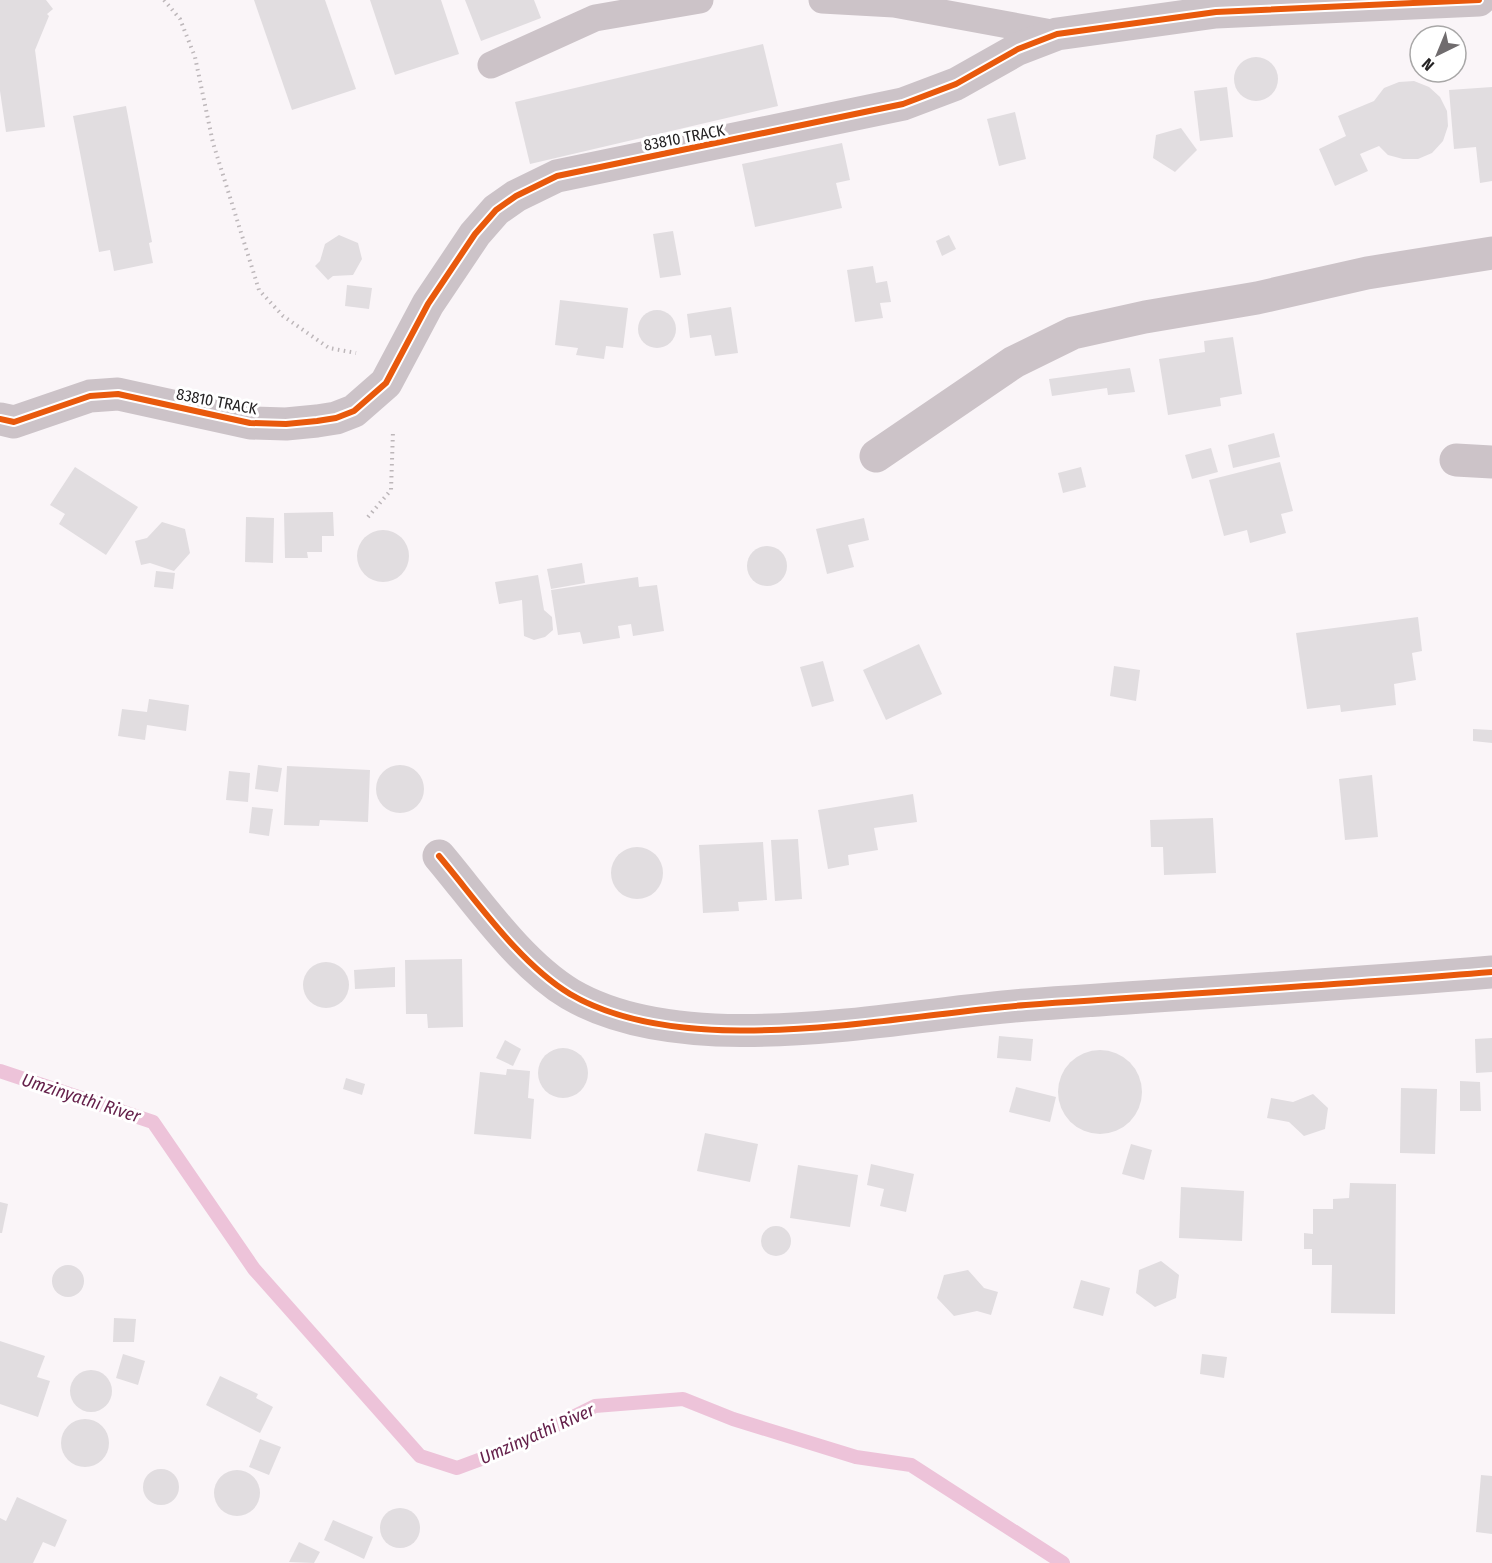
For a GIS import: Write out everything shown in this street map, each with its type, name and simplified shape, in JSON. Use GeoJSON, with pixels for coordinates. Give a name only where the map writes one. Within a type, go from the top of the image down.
{"type":"FeatureCollection","features":[{"type":"Feature","properties":{"kind":"street","name":"83810 TRACK"},"geometry":{"type":"LineString","coordinates":[[0,419],[14,422],[90,396],[118,394],[249,423],[286,424],[336,418],[369,401],[386,383],[428,304],[475,234],[496,210],[557,176],[903,104],[956,84],[1018,49],[1057,34],[1216,12],[1479,0]]}},
{"type":"Feature","properties":{"kind":"street"},"geometry":{"type":"LineString","coordinates":[[876,456],[1014,362],[1073,333],[1145,317],[1257,298],[1367,273],[1492,253]]}},
{"type":"Feature","properties":{"kind":"street"},"geometry":{"type":"LineString","coordinates":[[1456,460],[1492,462]]}},
{"type":"Feature","properties":{"kind":"street"},"geometry":{"type":"LineString","coordinates":[[439,856],[531,963],[571,994],[639,1021],[710,1029],[825,1028],[1021,1006],[1492,972]]}},
{"type":"Feature","properties":{"kind":"lane"},"geometry":{"type":"LineString","coordinates":[[491,65],[591,9],[700,0]]}},
{"type":"Feature","properties":{"kind":"lane"},"geometry":{"type":"LineString","coordinates":[[822,0],[894,4],[1057,34]]}},
{"type":"Feature","properties":{"kind":"path"},"geometry":{"type":"LineString","coordinates":[[164,0],[180,19],[195,57],[213,143],[259,290],[283,316],[329,348],[398,361]]}},
{"type":"Feature","properties":{"kind":"path"},"geometry":{"type":"LineString","coordinates":[[368,518],[391,490],[393,425]]}},
{"type":"Feature","properties":{"kind":"building"},"geometry":{"type":"Polygon","coordinates":[[[0,0],[46,0],[53,9],[47,14],[49,16],[35,50],[45,127],[6,132],[0,91],[0,0]]]}},
{"type":"Feature","properties":{"kind":"building"},"geometry":{"type":"Polygon","coordinates":[[[254,0],[325,0],[356,89],[292,110],[254,0]]]}},
{"type":"Feature","properties":{"kind":"building"},"geometry":{"type":"Polygon","coordinates":[[[370,0],[441,0],[459,54],[395,75],[370,0]]]}},
{"type":"Feature","properties":{"kind":"building"},"geometry":{"type":"Polygon","coordinates":[[[465,0],[534,0],[541,18],[481,41],[465,0]]]}},
{"type":"Feature","properties":{"kind":"building"},"geometry":{"type":"Polygon","coordinates":[[[763,44],[778,106],[530,164],[515,102],[763,44]]]}},
{"type":"Feature","properties":{"kind":"building"},"geometry":{"type":"Polygon","coordinates":[[[1256,57],[1271,64],[1278,79],[1271,94],[1256,101],[1241,94],[1234,79],[1241,64],[1256,57]]]}},
{"type":"Feature","properties":{"kind":"building"},"geometry":{"type":"Polygon","coordinates":[[[1399,82],[1422,84],[1429,87],[1440,97],[1447,111],[1448,126],[1443,141],[1432,153],[1418,159],[1403,159],[1388,155],[1379,146],[1360,154],[1368,171],[1335,186],[1319,149],[1346,136],[1338,116],[1374,101],[1384,88],[1399,82]]]}},
{"type":"Feature","properties":{"kind":"building"},"geometry":{"type":"Polygon","coordinates":[[[1227,87],[1233,137],[1200,141],[1194,91],[1227,87]]]}},
{"type":"Feature","properties":{"kind":"building"},"geometry":{"type":"Polygon","coordinates":[[[1492,87],[1492,181],[1480,183],[1476,147],[1454,149],[1449,90],[1492,87]]]}},
{"type":"Feature","properties":{"kind":"building"},"geometry":{"type":"Polygon","coordinates":[[[126,106],[152,242],[149,243],[153,263],[114,271],[110,250],[99,252],[73,116],[126,106]]]}},
{"type":"Feature","properties":{"kind":"building"},"geometry":{"type":"Polygon","coordinates":[[[1015,112],[1026,159],[999,166],[987,119],[1015,112]]]}},
{"type":"Feature","properties":{"kind":"building"},"geometry":{"type":"Polygon","coordinates":[[[1181,128],[1197,150],[1175,172],[1153,158],[1156,135],[1181,128]]]}},
{"type":"Feature","properties":{"kind":"building"},"geometry":{"type":"Polygon","coordinates":[[[842,143],[850,180],[836,183],[842,208],[755,227],[742,164],[842,143]]]}},
{"type":"Feature","properties":{"kind":"building"},"geometry":{"type":"Polygon","coordinates":[[[673,231],[681,275],[660,278],[653,234],[673,231]]]}},
{"type":"Feature","properties":{"kind":"building"},"geometry":{"type":"Polygon","coordinates":[[[339,235],[358,243],[362,259],[353,275],[333,276],[328,280],[315,266],[320,261],[325,244],[339,235]]]}},
{"type":"Feature","properties":{"kind":"building"},"geometry":{"type":"Polygon","coordinates":[[[949,235],[956,249],[942,256],[936,241],[949,235]]]}},
{"type":"Feature","properties":{"kind":"building"},"geometry":{"type":"Polygon","coordinates":[[[873,266],[876,283],[887,281],[891,302],[880,303],[883,318],[855,322],[847,270],[873,266]]]}},
{"type":"Feature","properties":{"kind":"building"},"geometry":{"type":"Polygon","coordinates":[[[347,285],[372,288],[369,309],[345,306],[347,285]]]}},
{"type":"Feature","properties":{"kind":"building"},"geometry":{"type":"Polygon","coordinates":[[[560,300],[628,308],[623,348],[606,346],[604,359],[576,355],[578,348],[555,345],[560,300]]]}},
{"type":"Feature","properties":{"kind":"building"},"geometry":{"type":"Polygon","coordinates":[[[731,307],[738,353],[715,356],[711,335],[690,338],[687,314],[731,307]]]}},
{"type":"Feature","properties":{"kind":"building"},"geometry":{"type":"Polygon","coordinates":[[[657,310],[670,316],[676,329],[670,342],[657,348],[644,342],[638,329],[644,316],[657,310]]]}},
{"type":"Feature","properties":{"kind":"building"},"geometry":{"type":"Polygon","coordinates":[[[1233,337],[1242,394],[1220,398],[1221,406],[1168,415],[1159,359],[1205,352],[1204,341],[1233,337]]]}},
{"type":"Feature","properties":{"kind":"building"},"geometry":{"type":"Polygon","coordinates":[[[1130,368],[1135,392],[1108,395],[1107,388],[1052,396],[1049,379],[1130,368]]]}},
{"type":"Feature","properties":{"kind":"building"},"geometry":{"type":"Polygon","coordinates":[[[1274,433],[1280,457],[1233,468],[1228,445],[1274,433]]]}},
{"type":"Feature","properties":{"kind":"building"},"geometry":{"type":"Polygon","coordinates":[[[1211,448],[1218,472],[1192,479],[1185,455],[1211,448]]]}},
{"type":"Feature","properties":{"kind":"building"},"geometry":{"type":"Polygon","coordinates":[[[1280,462],[1293,511],[1281,514],[1286,533],[1250,543],[1247,530],[1224,536],[1209,480],[1280,462]]]}},
{"type":"Feature","properties":{"kind":"building"},"geometry":{"type":"Polygon","coordinates":[[[75,467],[138,507],[106,555],[59,524],[65,514],[50,505],[75,467]]]}},
{"type":"Feature","properties":{"kind":"building"},"geometry":{"type":"Polygon","coordinates":[[[1081,467],[1086,487],[1063,493],[1058,473],[1081,467]]]}},
{"type":"Feature","properties":{"kind":"building"},"geometry":{"type":"Polygon","coordinates":[[[333,512],[334,536],[322,536],[322,552],[307,552],[308,558],[285,558],[284,513],[333,512]]]}},
{"type":"Feature","properties":{"kind":"building"},"geometry":{"type":"Polygon","coordinates":[[[246,517],[274,518],[273,563],[245,562],[246,517]]]}},
{"type":"Feature","properties":{"kind":"building"},"geometry":{"type":"Polygon","coordinates":[[[864,518],[869,540],[848,545],[854,567],[827,574],[816,529],[864,518]]]}},
{"type":"Feature","properties":{"kind":"building"},"geometry":{"type":"Polygon","coordinates":[[[162,522],[185,529],[190,553],[174,571],[150,563],[141,565],[135,541],[147,538],[162,522]]]}},
{"type":"Feature","properties":{"kind":"building"},"geometry":{"type":"Polygon","coordinates":[[[378,530],[388,530],[402,537],[409,556],[402,575],[388,582],[378,582],[368,578],[361,571],[357,561],[357,551],[361,541],[368,534],[378,530]]]}},
{"type":"Feature","properties":{"kind":"building"},"geometry":{"type":"Polygon","coordinates":[[[767,546],[781,552],[787,566],[781,580],[767,586],[753,580],[747,566],[753,552],[767,546]]]}},
{"type":"Feature","properties":{"kind":"building"},"geometry":{"type":"Polygon","coordinates":[[[582,563],[585,583],[551,589],[547,569],[582,563]]]}},
{"type":"Feature","properties":{"kind":"building"},"geometry":{"type":"Polygon","coordinates":[[[156,571],[175,573],[173,589],[154,587],[156,571]]]}},
{"type":"Feature","properties":{"kind":"building"},"geometry":{"type":"Polygon","coordinates":[[[538,575],[544,610],[552,617],[553,630],[545,637],[534,640],[524,636],[522,600],[499,604],[495,582],[538,575]]]}},
{"type":"Feature","properties":{"kind":"building"},"geometry":{"type":"Polygon","coordinates":[[[638,577],[639,587],[657,585],[664,631],[633,636],[631,624],[618,626],[620,638],[583,644],[580,632],[558,635],[551,590],[638,577]]]}},
{"type":"Feature","properties":{"kind":"building"},"geometry":{"type":"Polygon","coordinates":[[[1418,617],[1422,651],[1412,653],[1416,680],[1394,684],[1396,705],[1341,712],[1340,705],[1307,709],[1296,633],[1418,617]]]}},
{"type":"Feature","properties":{"kind":"building"},"geometry":{"type":"Polygon","coordinates":[[[919,644],[942,694],[886,720],[863,670],[919,644]]]}},
{"type":"Feature","properties":{"kind":"building"},"geometry":{"type":"Polygon","coordinates":[[[823,661],[834,701],[812,707],[800,667],[823,661]]]}},
{"type":"Feature","properties":{"kind":"building"},"geometry":{"type":"Polygon","coordinates":[[[1114,666],[1140,670],[1136,701],[1110,696],[1114,666]]]}},
{"type":"Feature","properties":{"kind":"building"},"geometry":{"type":"Polygon","coordinates":[[[149,699],[189,705],[186,731],[147,725],[145,740],[118,736],[122,709],[147,712],[149,699]]]}},
{"type":"Feature","properties":{"kind":"building"},"geometry":{"type":"Polygon","coordinates":[[[1473,729],[1492,730],[1492,743],[1473,741],[1473,729]]]}},
{"type":"Feature","properties":{"kind":"building"},"geometry":{"type":"Polygon","coordinates":[[[258,765],[282,768],[278,792],[255,789],[258,765]]]}},
{"type":"Feature","properties":{"kind":"building"},"geometry":{"type":"Polygon","coordinates":[[[395,765],[405,765],[420,775],[424,789],[423,798],[414,809],[405,813],[395,813],[380,803],[376,794],[376,784],[386,769],[395,765]]]}},
{"type":"Feature","properties":{"kind":"building"},"geometry":{"type":"Polygon","coordinates":[[[287,766],[370,770],[368,822],[320,820],[319,826],[284,825],[287,766]]]}},
{"type":"Feature","properties":{"kind":"building"},"geometry":{"type":"Polygon","coordinates":[[[229,771],[250,773],[248,802],[226,800],[229,771]]]}},
{"type":"Feature","properties":{"kind":"building"},"geometry":{"type":"Polygon","coordinates":[[[1372,775],[1378,837],[1345,840],[1339,779],[1372,775]]]}},
{"type":"Feature","properties":{"kind":"building"},"geometry":{"type":"Polygon","coordinates":[[[913,794],[917,822],[874,828],[878,850],[848,855],[849,865],[828,869],[818,810],[913,794]]]}},
{"type":"Feature","properties":{"kind":"building"},"geometry":{"type":"Polygon","coordinates":[[[252,807],[273,809],[269,836],[249,833],[252,807]]]}},
{"type":"Feature","properties":{"kind":"building"},"geometry":{"type":"Polygon","coordinates":[[[1213,818],[1216,873],[1164,875],[1163,847],[1151,847],[1150,820],[1213,818]]]}},
{"type":"Feature","properties":{"kind":"building"},"geometry":{"type":"Polygon","coordinates":[[[798,839],[802,899],[775,901],[771,840],[798,839]]]}},
{"type":"Feature","properties":{"kind":"building"},"geometry":{"type":"Polygon","coordinates":[[[763,842],[767,900],[738,902],[739,911],[703,913],[699,845],[763,842]]]}},
{"type":"Feature","properties":{"kind":"building"},"geometry":{"type":"Polygon","coordinates":[[[632,847],[642,847],[656,854],[663,873],[656,892],[642,899],[632,899],[622,895],[615,888],[611,878],[611,868],[615,858],[622,851],[632,847]]]}},
{"type":"Feature","properties":{"kind":"building"},"geometry":{"type":"Polygon","coordinates":[[[462,959],[463,1027],[428,1028],[427,1014],[406,1014],[405,960],[462,959]]]}},
{"type":"Feature","properties":{"kind":"building"},"geometry":{"type":"Polygon","coordinates":[[[326,962],[342,969],[349,985],[342,1001],[326,1008],[310,1001],[303,985],[310,969],[326,962]]]}},
{"type":"Feature","properties":{"kind":"building"},"geometry":{"type":"Polygon","coordinates":[[[395,967],[395,987],[355,989],[354,970],[395,967]]]}},
{"type":"Feature","properties":{"kind":"building"},"geometry":{"type":"Polygon","coordinates":[[[999,1036],[1033,1039],[1031,1061],[997,1058],[999,1036]]]}},
{"type":"Feature","properties":{"kind":"building"},"geometry":{"type":"Polygon","coordinates":[[[1492,1038],[1492,1072],[1476,1073],[1475,1039],[1492,1038]]]}},
{"type":"Feature","properties":{"kind":"building"},"geometry":{"type":"Polygon","coordinates":[[[505,1040],[521,1049],[513,1066],[496,1058],[505,1040]]]}},
{"type":"Feature","properties":{"kind":"building"},"geometry":{"type":"Polygon","coordinates":[[[558,1048],[568,1048],[581,1055],[588,1068],[588,1078],[581,1091],[568,1098],[558,1098],[549,1094],[542,1087],[538,1078],[538,1068],[542,1059],[549,1052],[558,1048]]]}},
{"type":"Feature","properties":{"kind":"building"},"geometry":{"type":"Polygon","coordinates":[[[1100,1050],[1116,1053],[1135,1069],[1142,1092],[1139,1108],[1123,1127],[1100,1134],[1084,1131],[1065,1115],[1058,1092],[1061,1076],[1077,1057],[1100,1050]]]}},
{"type":"Feature","properties":{"kind":"building"},"geometry":{"type":"Polygon","coordinates":[[[507,1069],[530,1071],[528,1098],[534,1099],[531,1139],[474,1134],[480,1072],[506,1075],[507,1069]]]}},
{"type":"Feature","properties":{"kind":"building"},"geometry":{"type":"Polygon","coordinates":[[[346,1078],[365,1084],[362,1095],[343,1089],[346,1078]]]}},
{"type":"Feature","properties":{"kind":"building"},"geometry":{"type":"Polygon","coordinates":[[[1460,1081],[1480,1082],[1481,1111],[1460,1111],[1460,1081]]]}},
{"type":"Feature","properties":{"kind":"building"},"geometry":{"type":"Polygon","coordinates":[[[1016,1087],[1056,1097],[1050,1122],[1009,1112],[1016,1087]]]}},
{"type":"Feature","properties":{"kind":"building"},"geometry":{"type":"Polygon","coordinates":[[[1401,1088],[1437,1089],[1435,1154],[1400,1153],[1401,1088]]]}},
{"type":"Feature","properties":{"kind":"building"},"geometry":{"type":"Polygon","coordinates":[[[1313,1094],[1328,1108],[1325,1129],[1304,1136],[1289,1122],[1267,1118],[1271,1098],[1293,1102],[1313,1094]]]}},
{"type":"Feature","properties":{"kind":"building"},"geometry":{"type":"Polygon","coordinates":[[[705,1133],[758,1144],[750,1182],[697,1171],[705,1133]]]}},
{"type":"Feature","properties":{"kind":"building"},"geometry":{"type":"Polygon","coordinates":[[[1131,1144],[1152,1150],[1144,1180],[1122,1174],[1131,1144]]]}},
{"type":"Feature","properties":{"kind":"building"},"geometry":{"type":"Polygon","coordinates":[[[871,1164],[914,1174],[906,1212],[880,1206],[884,1189],[867,1185],[871,1164]]]}},
{"type":"Feature","properties":{"kind":"building"},"geometry":{"type":"Polygon","coordinates":[[[798,1165],[858,1175],[850,1227],[790,1218],[798,1165]]]}},
{"type":"Feature","properties":{"kind":"building"},"geometry":{"type":"Polygon","coordinates":[[[1350,1183],[1396,1184],[1395,1314],[1331,1313],[1332,1265],[1312,1265],[1312,1249],[1304,1249],[1304,1233],[1313,1234],[1313,1209],[1333,1209],[1333,1199],[1349,1198],[1350,1183]]]}},
{"type":"Feature","properties":{"kind":"building"},"geometry":{"type":"Polygon","coordinates":[[[1181,1187],[1244,1191],[1242,1241],[1179,1238],[1181,1187]]]}},
{"type":"Feature","properties":{"kind":"building"},"geometry":{"type":"Polygon","coordinates":[[[0,1202],[8,1204],[2,1233],[0,1233],[0,1202]]]}},
{"type":"Feature","properties":{"kind":"building"},"geometry":{"type":"Polygon","coordinates":[[[776,1226],[787,1230],[791,1241],[787,1252],[776,1256],[765,1252],[761,1241],[765,1230],[776,1226]]]}},
{"type":"Feature","properties":{"kind":"building"},"geometry":{"type":"Polygon","coordinates":[[[1161,1261],[1179,1275],[1176,1298],[1155,1307],[1136,1293],[1139,1270],[1161,1261]]]}},
{"type":"Feature","properties":{"kind":"building"},"geometry":{"type":"Polygon","coordinates":[[[68,1265],[79,1270],[84,1281],[79,1292],[68,1297],[57,1292],[52,1281],[57,1270],[68,1265]]]}},
{"type":"Feature","properties":{"kind":"building"},"geometry":{"type":"Polygon","coordinates":[[[968,1270],[984,1288],[998,1292],[991,1315],[977,1311],[954,1316],[937,1298],[944,1275],[968,1270]]]}},
{"type":"Feature","properties":{"kind":"building"},"geometry":{"type":"Polygon","coordinates":[[[1081,1280],[1110,1288],[1103,1316],[1073,1308],[1081,1280]]]}},
{"type":"Feature","properties":{"kind":"building"},"geometry":{"type":"Polygon","coordinates":[[[114,1318],[136,1319],[134,1342],[113,1342],[114,1318]]]}},
{"type":"Feature","properties":{"kind":"building"},"geometry":{"type":"Polygon","coordinates":[[[0,1341],[45,1356],[37,1377],[50,1381],[38,1417],[0,1404],[0,1341]]]}},
{"type":"Feature","properties":{"kind":"building"},"geometry":{"type":"Polygon","coordinates":[[[123,1354],[145,1361],[138,1385],[116,1378],[123,1354]]]}},
{"type":"Feature","properties":{"kind":"building"},"geometry":{"type":"Polygon","coordinates":[[[1202,1354],[1227,1357],[1224,1378],[1200,1374],[1202,1354]]]}},
{"type":"Feature","properties":{"kind":"building"},"geometry":{"type":"Polygon","coordinates":[[[91,1370],[106,1376],[112,1391],[106,1406],[91,1412],[76,1406],[70,1391],[76,1376],[91,1370]]]}},
{"type":"Feature","properties":{"kind":"building"},"geometry":{"type":"Polygon","coordinates":[[[220,1376],[258,1394],[256,1398],[273,1407],[260,1433],[206,1405],[220,1376]]]}},
{"type":"Feature","properties":{"kind":"building"},"geometry":{"type":"Polygon","coordinates":[[[80,1419],[90,1419],[105,1429],[109,1443],[105,1457],[99,1463],[90,1467],[80,1467],[65,1457],[61,1448],[61,1438],[71,1423],[80,1419]]]}},
{"type":"Feature","properties":{"kind":"building"},"geometry":{"type":"Polygon","coordinates":[[[260,1439],[281,1447],[269,1475],[249,1467],[260,1439]]]}},
{"type":"Feature","properties":{"kind":"building"},"geometry":{"type":"Polygon","coordinates":[[[161,1469],[174,1474],[179,1487],[174,1500],[161,1505],[148,1500],[143,1487],[148,1474],[161,1469]]]}},
{"type":"Feature","properties":{"kind":"building"},"geometry":{"type":"Polygon","coordinates":[[[237,1470],[253,1477],[260,1493],[253,1509],[237,1516],[221,1509],[214,1493],[221,1477],[237,1470]]]}},
{"type":"Feature","properties":{"kind":"building"},"geometry":{"type":"Polygon","coordinates":[[[1481,1475],[1492,1476],[1492,1534],[1476,1532],[1481,1475]]]}},
{"type":"Feature","properties":{"kind":"building"},"geometry":{"type":"Polygon","coordinates":[[[17,1497],[67,1520],[55,1547],[43,1542],[33,1563],[0,1563],[0,1518],[6,1521],[17,1497]]]}},
{"type":"Feature","properties":{"kind":"building"},"geometry":{"type":"Polygon","coordinates":[[[400,1508],[414,1514],[420,1528],[414,1542],[400,1548],[386,1542],[380,1528],[386,1514],[400,1508]]]}},
{"type":"Feature","properties":{"kind":"building"},"geometry":{"type":"Polygon","coordinates":[[[333,1520],[373,1537],[364,1559],[324,1540],[333,1520]]]}},
{"type":"Feature","properties":{"kind":"building"},"geometry":{"type":"Polygon","coordinates":[[[299,1542],[320,1552],[314,1563],[289,1562],[299,1542]]]}},
{"type":"Feature","properties":{"kind":"waterway","name":"Umzinyathi River"},"geometry":{"type":"LineString","coordinates":[[0,1071],[153,1122],[254,1269],[420,1456],[457,1468],[508,1449],[595,1406],[683,1399],[733,1419],[856,1457],[911,1465],[1063,1563]]}},
{"type":"Feature","properties":{"kind":"cycle path"},"geometry":{"type":"LineString","coordinates":[[0,419],[14,422],[90,396],[118,394],[250,423],[286,424],[336,418],[354,411],[386,383],[428,304],[475,234],[496,210],[516,196],[557,176],[903,104],[956,84],[1018,49],[1057,34],[1216,12],[1479,0]]}},
{"type":"Feature","properties":{"kind":"cycle path"},"geometry":{"type":"LineString","coordinates":[[439,856],[516,949],[551,981],[570,994],[618,1015],[673,1026],[732,1030],[793,1029],[1026,1005],[1492,972]]}}]}
